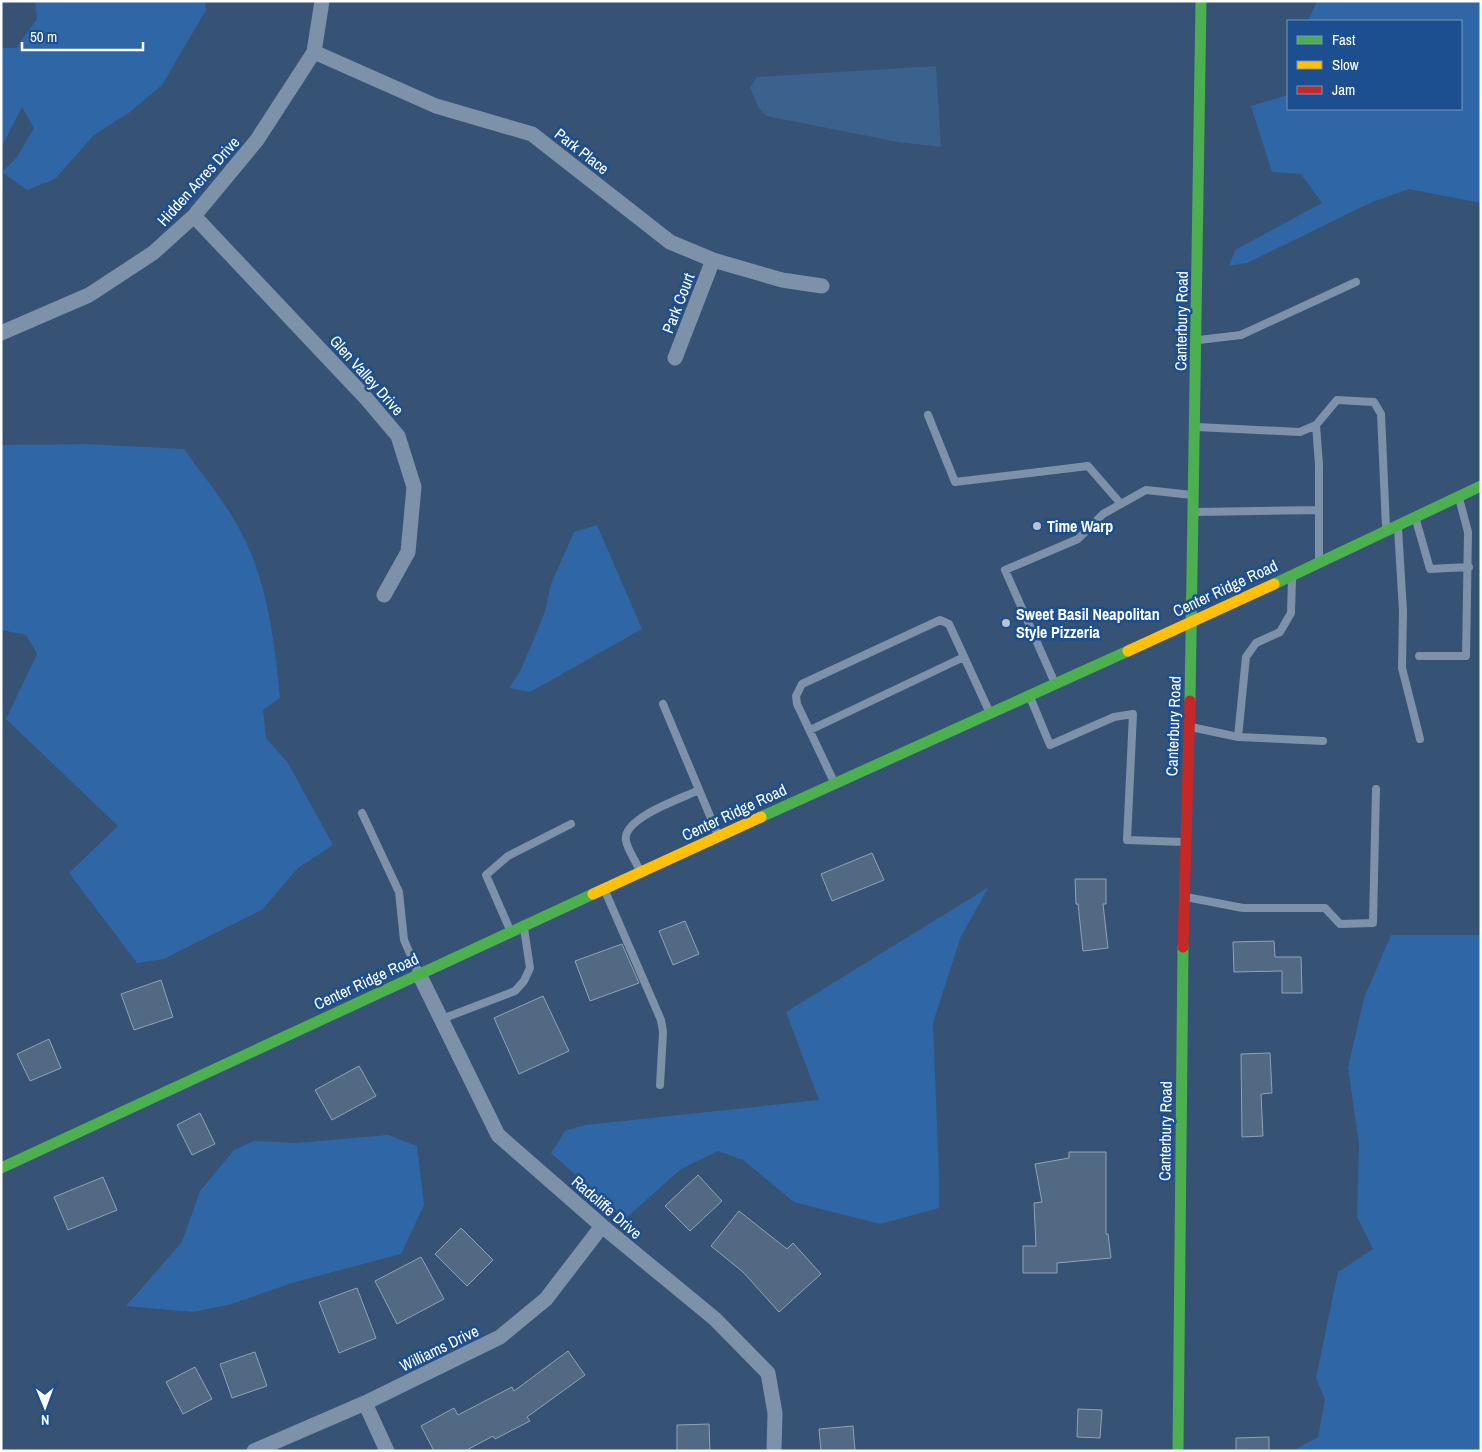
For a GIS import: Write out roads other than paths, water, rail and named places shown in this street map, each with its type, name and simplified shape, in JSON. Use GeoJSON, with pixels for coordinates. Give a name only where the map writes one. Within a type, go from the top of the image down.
{"type":"FeatureCollection","features":[{"type":"Feature","properties":{"kind":"main road","name":"Canterbury Road"},"geometry":{"type":"LineString","coordinates":[[1178,1451],[1184,897],[1193,622],[1201,1]]}},
{"type":"Feature","properties":{"kind":"main road","name":"Center Ridge Road"},"geometry":{"type":"LineString","coordinates":[[1,1168],[640,872],[1054,683],[1193,622],[1415,515],[1481,486]]}},
{"type":"Feature","properties":{"kind":"street","name":"Hidden Acres Drive"},"geometry":{"type":"LineString","coordinates":[[1,333],[89,295],[153,253],[194,216],[258,140],[314,52],[322,1]]}},
{"type":"Feature","properties":{"kind":"street","name":"Park Place"},"geometry":{"type":"LineString","coordinates":[[314,52],[436,106],[532,134],[670,242],[713,260],[782,280],[822,286]]}},
{"type":"Feature","properties":{"kind":"street","name":"Glen Valley Drive"},"geometry":{"type":"LineString","coordinates":[[194,216],[365,397],[398,436],[414,488],[408,552],[384,595]]}},
{"type":"Feature","properties":{"kind":"street","name":"Park Court"},"geometry":{"type":"LineString","coordinates":[[675,358],[713,260]]}},
{"type":"Feature","properties":{"kind":"street","name":"Radcliffe Drive"},"geometry":{"type":"LineString","coordinates":[[419,974],[498,1135],[602,1226],[715,1319],[768,1373],[775,1413],[774,1451]]}},
{"type":"Feature","properties":{"kind":"street","name":"Williams Drive"},"geometry":{"type":"LineString","coordinates":[[254,1451],[365,1403],[500,1337],[546,1299],[602,1226]]}},
{"type":"Feature","properties":{"kind":"street"},"geometry":{"type":"LineString","coordinates":[[365,1403],[387,1451]]}},
{"type":"Feature","properties":{"kind":"lane"},"geometry":{"type":"LineString","coordinates":[[1196,341],[1241,335],[1356,282]]}},
{"type":"Feature","properties":{"kind":"lane"},"geometry":{"type":"LineString","coordinates":[[1195,427],[1300,432],[1316,425],[1337,400],[1374,402],[1381,414],[1386,529]]}},
{"type":"Feature","properties":{"kind":"lane"},"geometry":{"type":"LineString","coordinates":[[928,415],[954,482],[1088,466],[1121,504]]}},
{"type":"Feature","properties":{"kind":"lane"},"geometry":{"type":"LineString","coordinates":[[1316,425],[1319,562]]}},
{"type":"Feature","properties":{"kind":"lane"},"geometry":{"type":"LineString","coordinates":[[1054,683],[1006,570],[1078,539],[1104,514],[1146,490],[1195,495]]}},
{"type":"Feature","properties":{"kind":"lane"},"geometry":{"type":"LineString","coordinates":[[1419,656],[1466,656],[1469,567],[1468,532],[1458,496]]}},
{"type":"Feature","properties":{"kind":"lane"},"geometry":{"type":"LineString","coordinates":[[1194,512],[1319,510]]}},
{"type":"Feature","properties":{"kind":"lane"},"geometry":{"type":"LineString","coordinates":[[1415,515],[1430,569],[1469,567]]}},
{"type":"Feature","properties":{"kind":"lane"},"geometry":{"type":"LineString","coordinates":[[1398,524],[1403,611],[1402,668],[1420,739]]}},
{"type":"Feature","properties":{"kind":"lane"},"geometry":{"type":"LineString","coordinates":[[1238,737],[1246,657],[1256,643],[1280,632],[1291,614],[1292,574]]}},
{"type":"Feature","properties":{"kind":"lane"},"geometry":{"type":"LineString","coordinates":[[835,783],[797,704],[796,696],[802,684],[940,620],[949,624],[990,713]]}},
{"type":"Feature","properties":{"kind":"lane"},"geometry":{"type":"LineString","coordinates":[[810,730],[964,657]]}},
{"type":"Feature","properties":{"kind":"lane"},"geometry":{"type":"LineString","coordinates":[[1029,695],[1050,745],[1114,717],[1133,714],[1127,840],[1186,842]]}},
{"type":"Feature","properties":{"kind":"lane"},"geometry":{"type":"LineString","coordinates":[[663,704],[719,836]]}},
{"type":"Feature","properties":{"kind":"lane"},"geometry":{"type":"LineString","coordinates":[[1190,727],[1238,737],[1323,741]]}},
{"type":"Feature","properties":{"kind":"lane"},"geometry":{"type":"LineString","coordinates":[[1184,897],[1244,908],[1325,908],[1340,924],[1373,924],[1376,789]]}},
{"type":"Feature","properties":{"kind":"lane"},"geometry":{"type":"LineString","coordinates":[[640,872],[625,840],[628,830],[645,815],[699,790]]}},
{"type":"Feature","properties":{"kind":"lane"},"geometry":{"type":"LineString","coordinates":[[362,813],[399,892],[404,940],[419,974]]}},
{"type":"Feature","properties":{"kind":"lane"},"geometry":{"type":"LineString","coordinates":[[511,932],[486,875],[508,856],[571,824]]}},
{"type":"Feature","properties":{"kind":"lane"},"geometry":{"type":"LineString","coordinates":[[604,889],[661,1020],[663,1032],[660,1085]]}},
{"type":"Feature","properties":{"kind":"lane"},"geometry":{"type":"LineString","coordinates":[[442,1019],[515,991],[524,982],[530,968],[523,926]]}},
{"type":"Feature","properties":{"kind":"place","name":"Time Warp"},"geometry":{"type":"Point","coordinates":[1037,526]}},
{"type":"Feature","properties":{"kind":"place","name":"Sweet Basil Neapolitan Style Pizzeria"},"geometry":{"type":"Point","coordinates":[1006,623]}}]}
